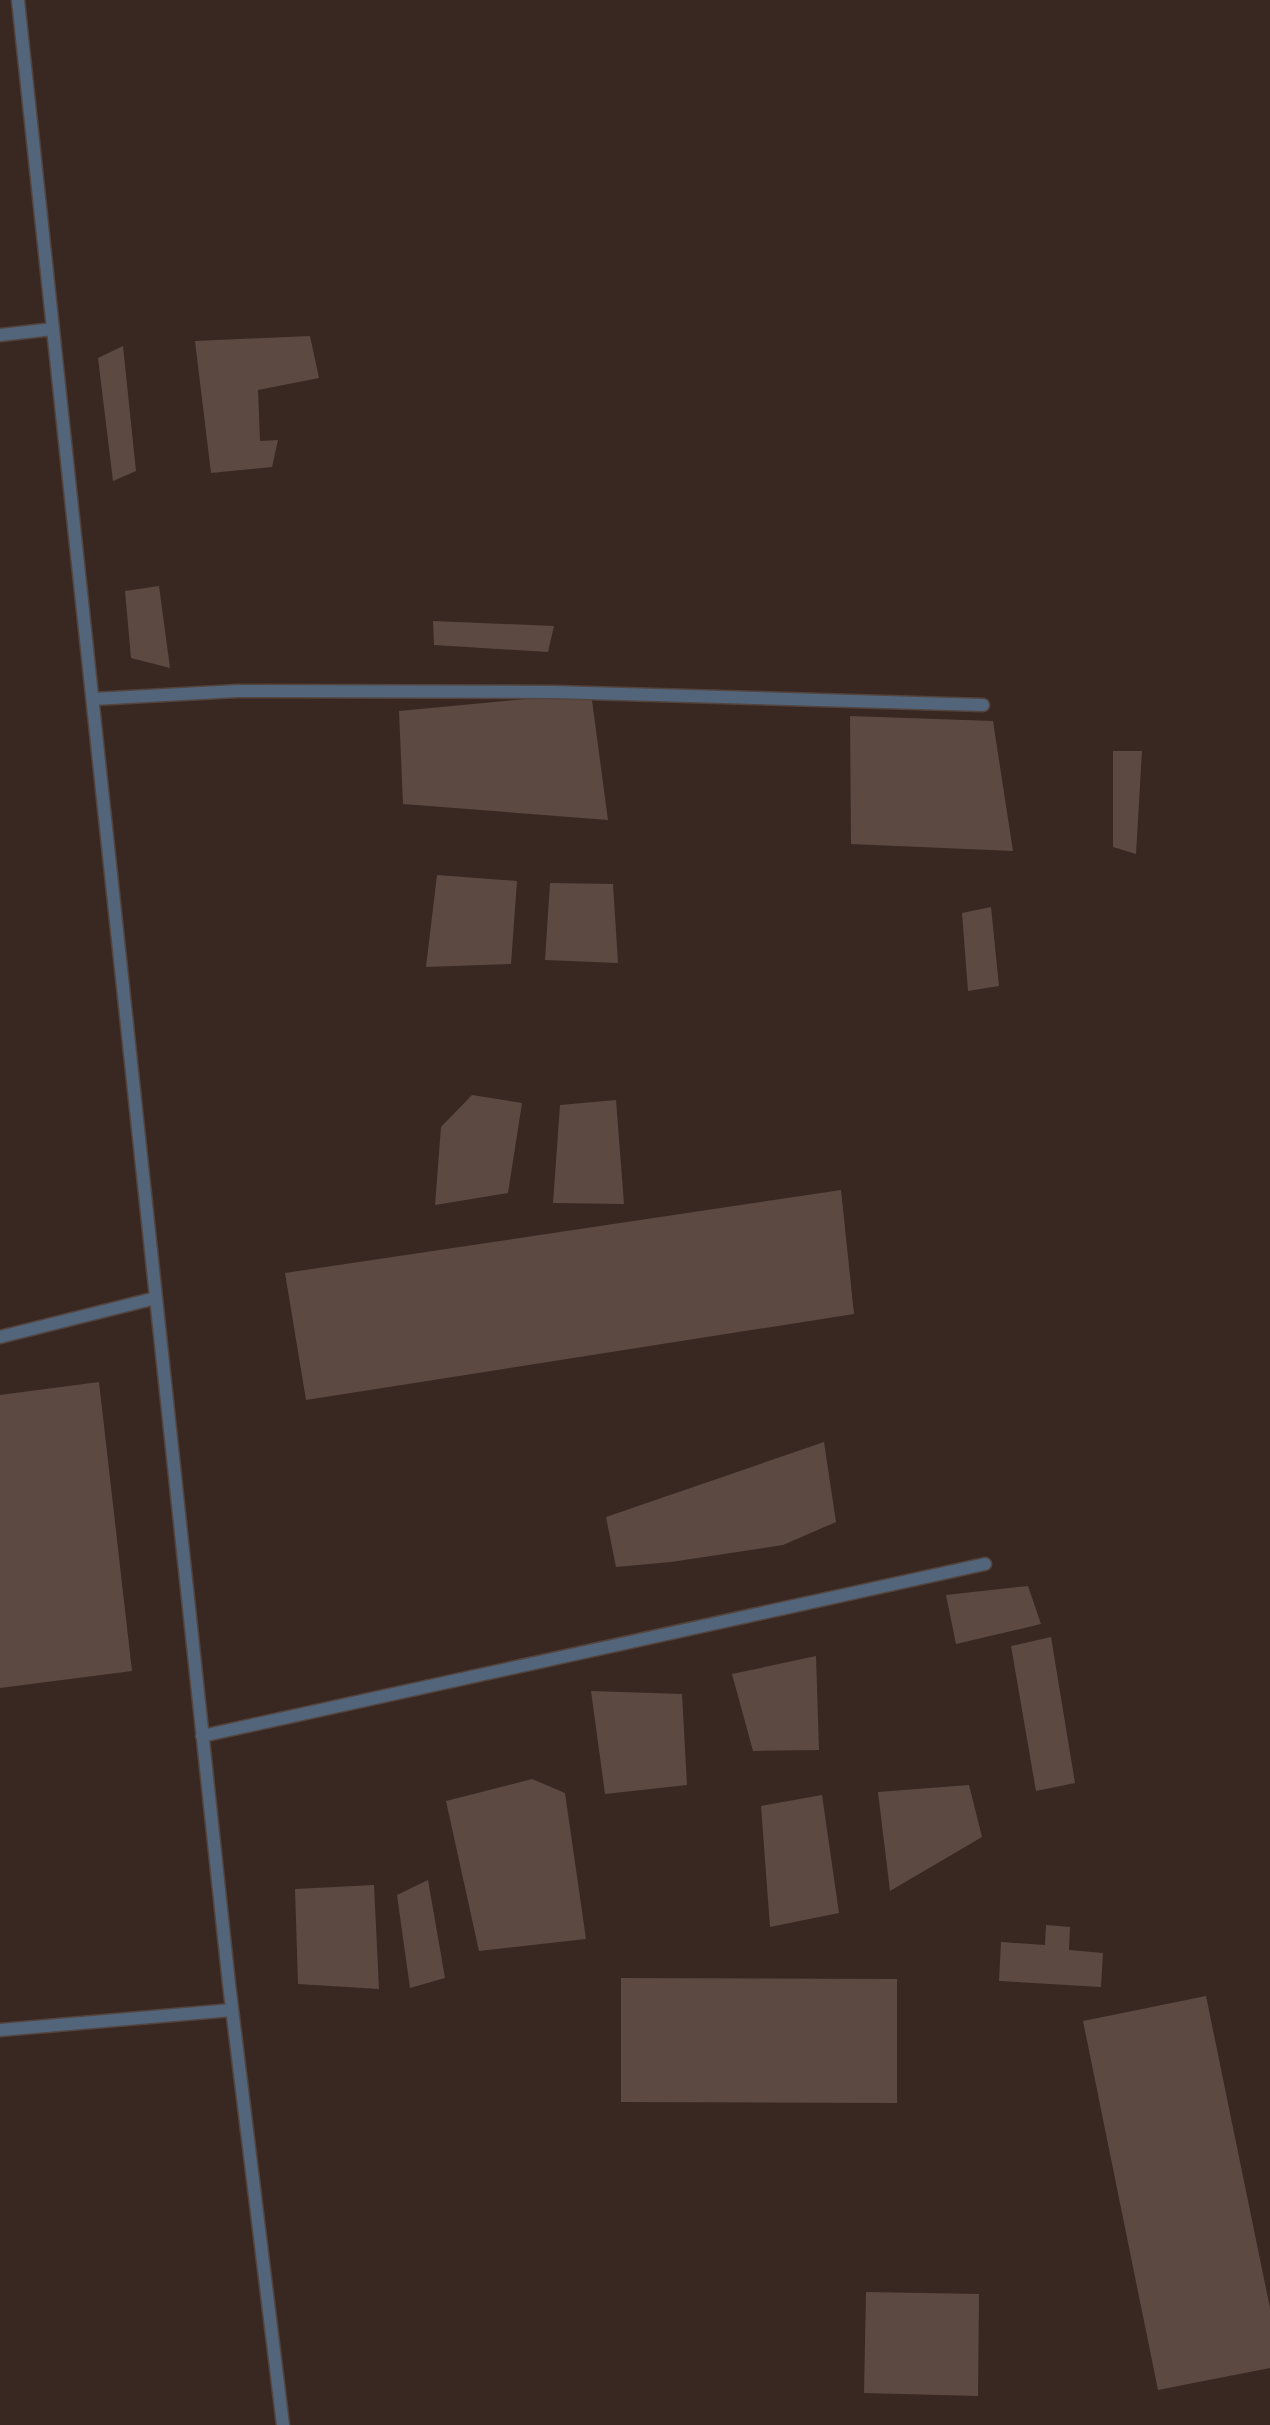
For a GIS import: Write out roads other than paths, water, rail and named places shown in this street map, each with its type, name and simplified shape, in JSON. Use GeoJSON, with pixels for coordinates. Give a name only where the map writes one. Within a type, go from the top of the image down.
{"type":"FeatureCollection","features":[{"type":"Feature","properties":{"kind":"street"},"geometry":{"type":"LineString","coordinates":[[18,0],[202,1736],[232,2010],[283,2425]]}},
{"type":"Feature","properties":{"kind":"street"},"geometry":{"type":"LineString","coordinates":[[0,335],[53,329]]}},
{"type":"Feature","properties":{"kind":"street"},"geometry":{"type":"LineString","coordinates":[[93,699],[237,691],[555,692],[983,705]]}},
{"type":"Feature","properties":{"kind":"street"},"geometry":{"type":"LineString","coordinates":[[0,1337],[156,1298]]}},
{"type":"Feature","properties":{"kind":"street"},"geometry":{"type":"LineString","coordinates":[[202,1736],[985,1564]]}},
{"type":"Feature","properties":{"kind":"street"},"geometry":{"type":"LineString","coordinates":[[0,2030],[232,2010]]}}]}
